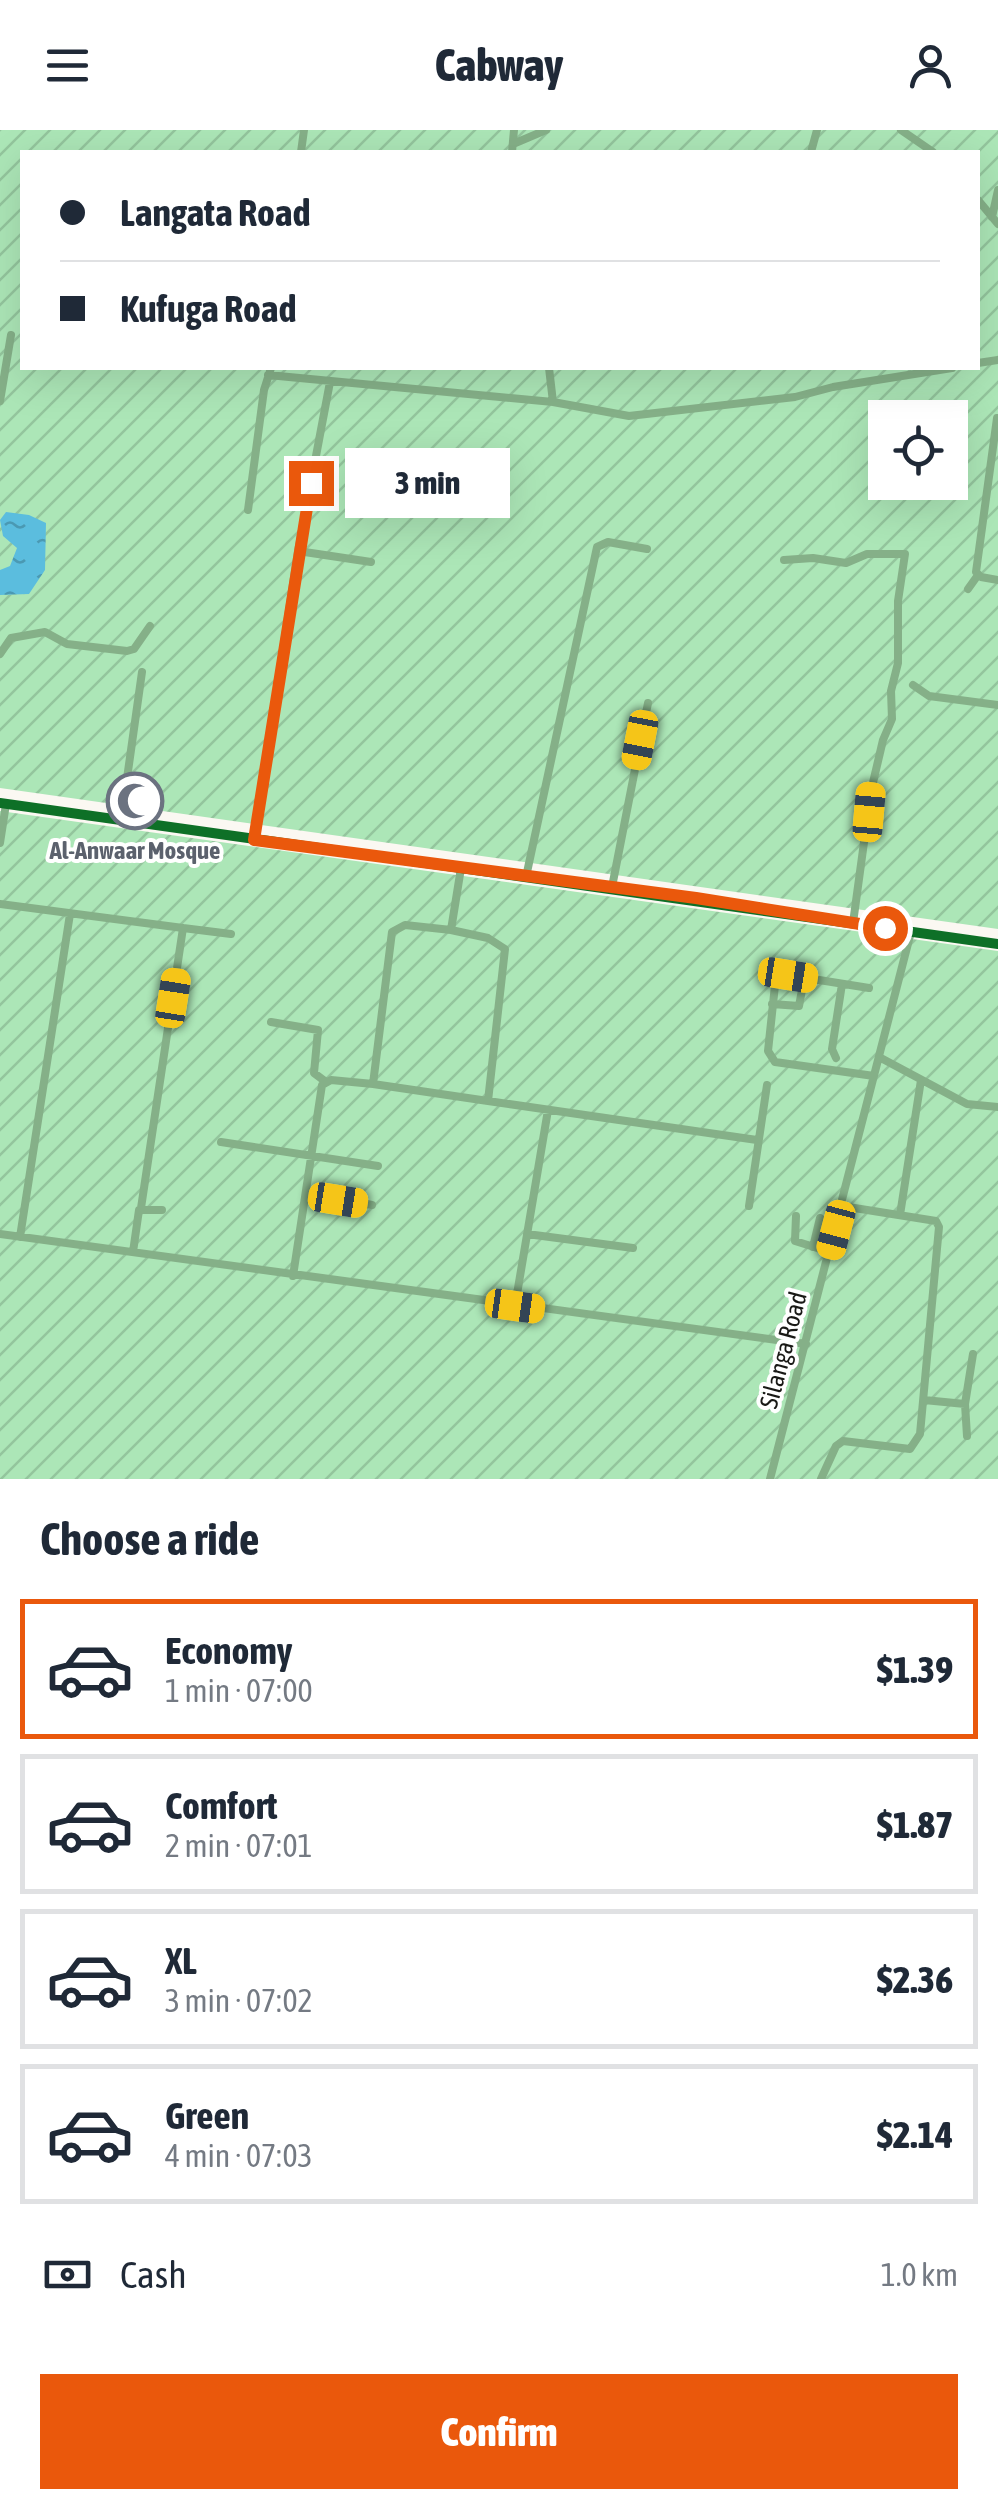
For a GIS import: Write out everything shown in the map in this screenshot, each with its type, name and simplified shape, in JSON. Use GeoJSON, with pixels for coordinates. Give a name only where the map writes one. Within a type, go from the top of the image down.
{"type":"FeatureCollection","features":[{"type":"Feature","properties":{"kind":"main road"},"geometry":{"type":"LineString","coordinates":[[3,804],[998,944]]}},
{"type":"Feature","properties":{"kind":"street"},"geometry":{"type":"LineString","coordinates":[[512,148],[514,130]]}},
{"type":"Feature","properties":{"kind":"street"},"geometry":{"type":"LineString","coordinates":[[512,148],[546,130]]}},
{"type":"Feature","properties":{"kind":"street"},"geometry":{"type":"LineString","coordinates":[[900,130],[930,150]]}},
{"type":"Feature","properties":{"kind":"street"},"geometry":{"type":"LineString","coordinates":[[912,137],[922,130]]}},
{"type":"Feature","properties":{"kind":"street"},"geometry":{"type":"LineString","coordinates":[[995,221],[998,190]]}},
{"type":"Feature","properties":{"kind":"street"},"geometry":{"type":"LineString","coordinates":[[0,401],[11,335]]}},
{"type":"Feature","properties":{"kind":"street"},"geometry":{"type":"LineString","coordinates":[[550,370],[553,402]]}},
{"type":"Feature","properties":{"kind":"street"},"geometry":{"type":"LineString","coordinates":[[248,510],[270,371],[330,382],[553,402],[629,416],[795,397],[926,370]]}},
{"type":"Feature","properties":{"kind":"street"},"geometry":{"type":"LineString","coordinates":[[254,840],[298,551],[330,382]]}},
{"type":"Feature","properties":{"kind":"street"},"geometry":{"type":"LineString","coordinates":[[968,589],[978,575],[997,418]]}},
{"type":"Feature","properties":{"kind":"street"},"geometry":{"type":"LineString","coordinates":[[526,877],[598,547],[608,542],[647,549]]}},
{"type":"Feature","properties":{"kind":"street"},"geometry":{"type":"LineString","coordinates":[[298,551],[372,562]]}},
{"type":"Feature","properties":{"kind":"street"},"geometry":{"type":"LineString","coordinates":[[784,560],[813,558],[846,563],[867,554],[905,554],[898,601],[898,663],[891,691],[892,719],[871,791],[852,924]]}},
{"type":"Feature","properties":{"kind":"street"},"geometry":{"type":"LineString","coordinates":[[978,575],[998,580]]}},
{"type":"Feature","properties":{"kind":"street"},"geometry":{"type":"LineString","coordinates":[[0,654],[11,638],[40,632],[67,644],[128,651],[150,626]]}},
{"type":"Feature","properties":{"kind":"street"},"geometry":{"type":"LineString","coordinates":[[121,820],[142,672]]}},
{"type":"Feature","properties":{"kind":"street"},"geometry":{"type":"LineString","coordinates":[[913,685],[929,696],[998,705]]}},
{"type":"Feature","properties":{"kind":"street"},"geometry":{"type":"LineString","coordinates":[[612,888],[648,703]]}},
{"type":"Feature","properties":{"kind":"street"},"geometry":{"type":"LineString","coordinates":[[0,843],[3,804]]}},
{"type":"Feature","properties":{"kind":"street"},"geometry":{"type":"LineString","coordinates":[[451,930],[461,868]]}},
{"type":"Feature","properties":{"kind":"street"},"geometry":{"type":"LineString","coordinates":[[0,904],[232,934]]}},
{"type":"Feature","properties":{"kind":"street"},"geometry":{"type":"LineString","coordinates":[[20,1237],[70,914]]}},
{"type":"Feature","properties":{"kind":"street"},"geometry":{"type":"LineString","coordinates":[[372,1084],[392,932],[405,925],[451,930],[492,940],[504,949],[488,1101]]}},
{"type":"Feature","properties":{"kind":"street"},"geometry":{"type":"LineString","coordinates":[[133,1252],[183,928]]}},
{"type":"Feature","properties":{"kind":"street","name":"Silanga Road"},"geometry":{"type":"LineString","coordinates":[[770,1479],[910,932]]}},
{"type":"Feature","properties":{"kind":"street"},"geometry":{"type":"LineString","coordinates":[[869,988],[781,974],[774,980],[768,1046],[772,1060],[874,1076]]}},
{"type":"Feature","properties":{"kind":"street"},"geometry":{"type":"LineString","coordinates":[[836,1058],[832,1049],[842,984]]}},
{"type":"Feature","properties":{"kind":"street"},"geometry":{"type":"LineString","coordinates":[[772,1004],[799,1006],[802,990]]}},
{"type":"Feature","properties":{"kind":"street"},"geometry":{"type":"LineString","coordinates":[[271,1022],[318,1030],[314,1073],[326,1082],[372,1084],[757,1140]]}},
{"type":"Feature","properties":{"kind":"street"},"geometry":{"type":"LineString","coordinates":[[879,1057],[966,1104],[998,1108]]}},
{"type":"Feature","properties":{"kind":"street"},"geometry":{"type":"LineString","coordinates":[[900,1215],[921,1080]]}},
{"type":"Feature","properties":{"kind":"street"},"geometry":{"type":"LineString","coordinates":[[293,1276],[321,1088],[326,1082]]}},
{"type":"Feature","properties":{"kind":"street"},"geometry":{"type":"LineString","coordinates":[[749,1206],[768,1085]]}},
{"type":"Feature","properties":{"kind":"street"},"geometry":{"type":"LineString","coordinates":[[515,1306],[548,1110]]}},
{"type":"Feature","properties":{"kind":"street"},"geometry":{"type":"LineString","coordinates":[[220,1142],[378,1166]]}},
{"type":"Feature","properties":{"kind":"street"},"geometry":{"type":"LineString","coordinates":[[306,1196],[372,1205]]}},
{"type":"Feature","properties":{"kind":"street"},"geometry":{"type":"LineString","coordinates":[[821,1479],[842,1441],[910,1449],[920,1434],[939,1227],[934,1220],[842,1206]]}},
{"type":"Feature","properties":{"kind":"street"},"geometry":{"type":"LineString","coordinates":[[141,1208],[162,1210]]}},
{"type":"Feature","properties":{"kind":"street"},"geometry":{"type":"LineString","coordinates":[[796,1216],[794,1239],[830,1252]]}},
{"type":"Feature","properties":{"kind":"street"},"geometry":{"type":"LineString","coordinates":[[813,1247],[820,1218]]}},
{"type":"Feature","properties":{"kind":"street"},"geometry":{"type":"LineString","coordinates":[[0,1234],[806,1344]]}},
{"type":"Feature","properties":{"kind":"street"},"geometry":{"type":"LineString","coordinates":[[527,1234],[633,1248]]}},
{"type":"Feature","properties":{"kind":"street"},"geometry":{"type":"LineString","coordinates":[[967,1436],[965,1404],[973,1354]]}},
{"type":"Feature","properties":{"kind":"street"},"geometry":{"type":"LineString","coordinates":[[924,1400],[965,1404]]}},
{"type":"Feature","properties":{"kind":"green space"},"geometry":{"type":"Polygon","coordinates":[[[0,130],[998,130],[998,929],[0,788],[0,130]]]}},
{"type":"Feature","properties":{"kind":"green space"},"geometry":{"type":"Polygon","coordinates":[[[0,811],[998,951],[998,1479],[0,1479],[0,811]]]}},
{"type":"Feature","properties":{"kind":"water"},"geometry":{"type":"Polygon","coordinates":[[[6,512],[29,515],[46,523],[45,570],[29,594],[0,595],[0,570],[10,566],[17,548],[3,536],[0,520],[6,512]]]}},
{"type":"Feature","properties":{"kind":"place","name":"Al-Anwaar Mosque"},"geometry":{"type":"Point","coordinates":[135,801]}},
{"type":"Feature","properties":{"kind":"route"},"geometry":{"type":"LineString","coordinates":[[311,483],[254,840],[696,898],[885,928]]}}]}
